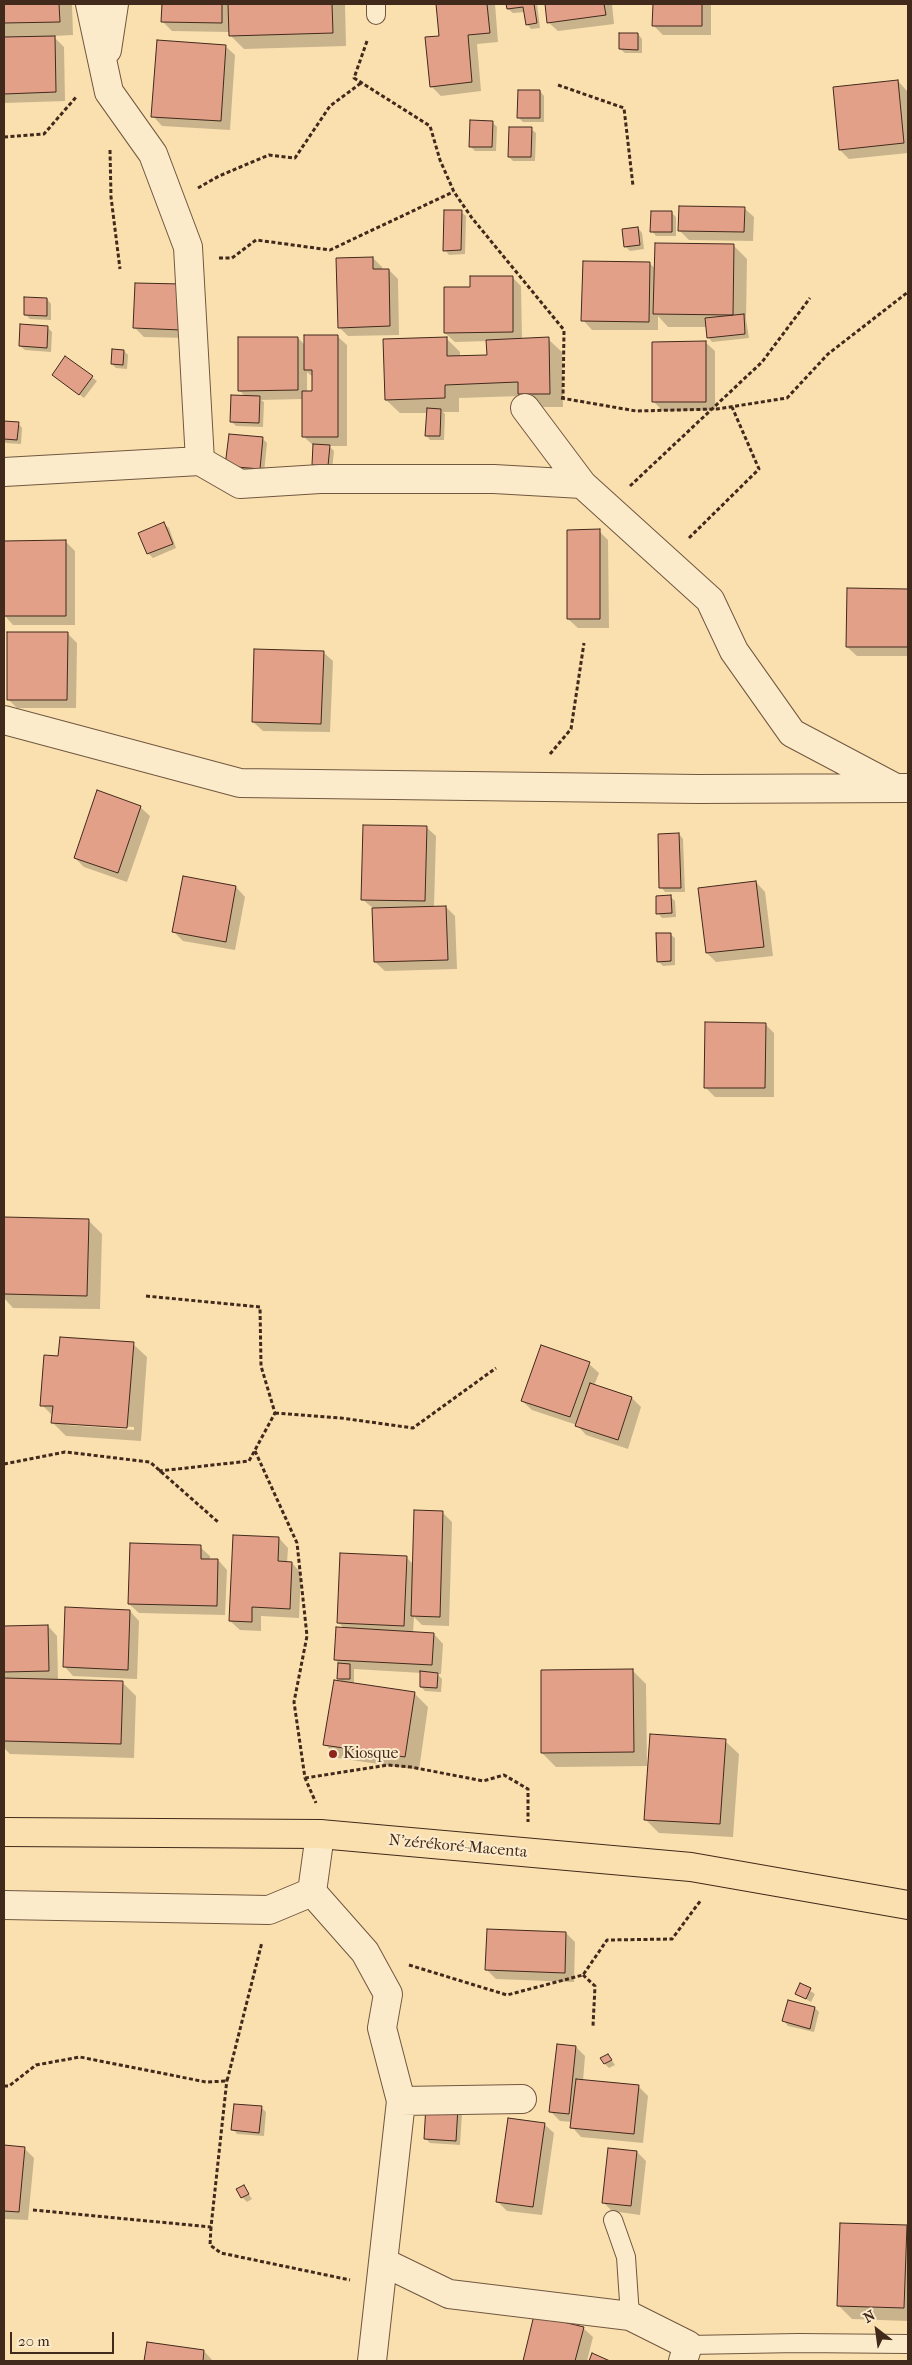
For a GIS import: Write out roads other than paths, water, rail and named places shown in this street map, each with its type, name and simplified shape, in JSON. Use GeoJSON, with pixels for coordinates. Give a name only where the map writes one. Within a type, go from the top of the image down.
{"type":"FeatureCollection","features":[{"type":"Feature","properties":{"kind":"highway","name":"N'zérékoré-Macenta"},"geometry":{"type":"LineString","coordinates":[[4,1832],[325,1835],[691,1867],[908,1905]]}},
{"type":"Feature","properties":{"kind":"street"},"geometry":{"type":"LineString","coordinates":[[90,4],[105,64],[109,92],[153,154],[188,247],[200,461]]}},
{"type":"Feature","properties":{"kind":"street"},"geometry":{"type":"LineString","coordinates":[[105,64],[114,4]]}},
{"type":"Feature","properties":{"kind":"street"},"geometry":{"type":"LineString","coordinates":[[526,408],[582,484],[710,600],[734,651],[792,733],[903,788]]}},
{"type":"Feature","properties":{"kind":"street"},"geometry":{"type":"LineString","coordinates":[[4,472],[200,461],[240,484],[320,479],[494,478],[582,484]]}},
{"type":"Feature","properties":{"kind":"street"},"geometry":{"type":"LineString","coordinates":[[4,720],[240,783],[698,790],[903,788]]}},
{"type":"Feature","properties":{"kind":"street"},"geometry":{"type":"LineString","coordinates":[[312,1892],[325,1835]]}},
{"type":"Feature","properties":{"kind":"street"},"geometry":{"type":"LineString","coordinates":[[4,1905],[269,1910],[312,1892]]}},
{"type":"Feature","properties":{"kind":"street"},"geometry":{"type":"LineString","coordinates":[[312,1892],[365,1952],[388,1994],[382,2028],[401,2101],[372,2361]]}},
{"type":"Feature","properties":{"kind":"street"},"geometry":{"type":"LineString","coordinates":[[401,2101],[522,2099]]}},
{"type":"Feature","properties":{"kind":"street"},"geometry":{"type":"LineString","coordinates":[[382,2274],[449,2294],[630,2316],[685,2353]]}},
{"type":"Feature","properties":{"kind":"lane"},"geometry":{"type":"LineString","coordinates":[[613,2220],[626,2257],[630,2316]]}},
{"type":"Feature","properties":{"kind":"lane"},"geometry":{"type":"LineString","coordinates":[[685,2353],[798,2343],[908,2344]]}},
{"type":"Feature","properties":{"kind":"place","name":"Kiosque"},"geometry":{"type":"Point","coordinates":[333,1754]}}]}
